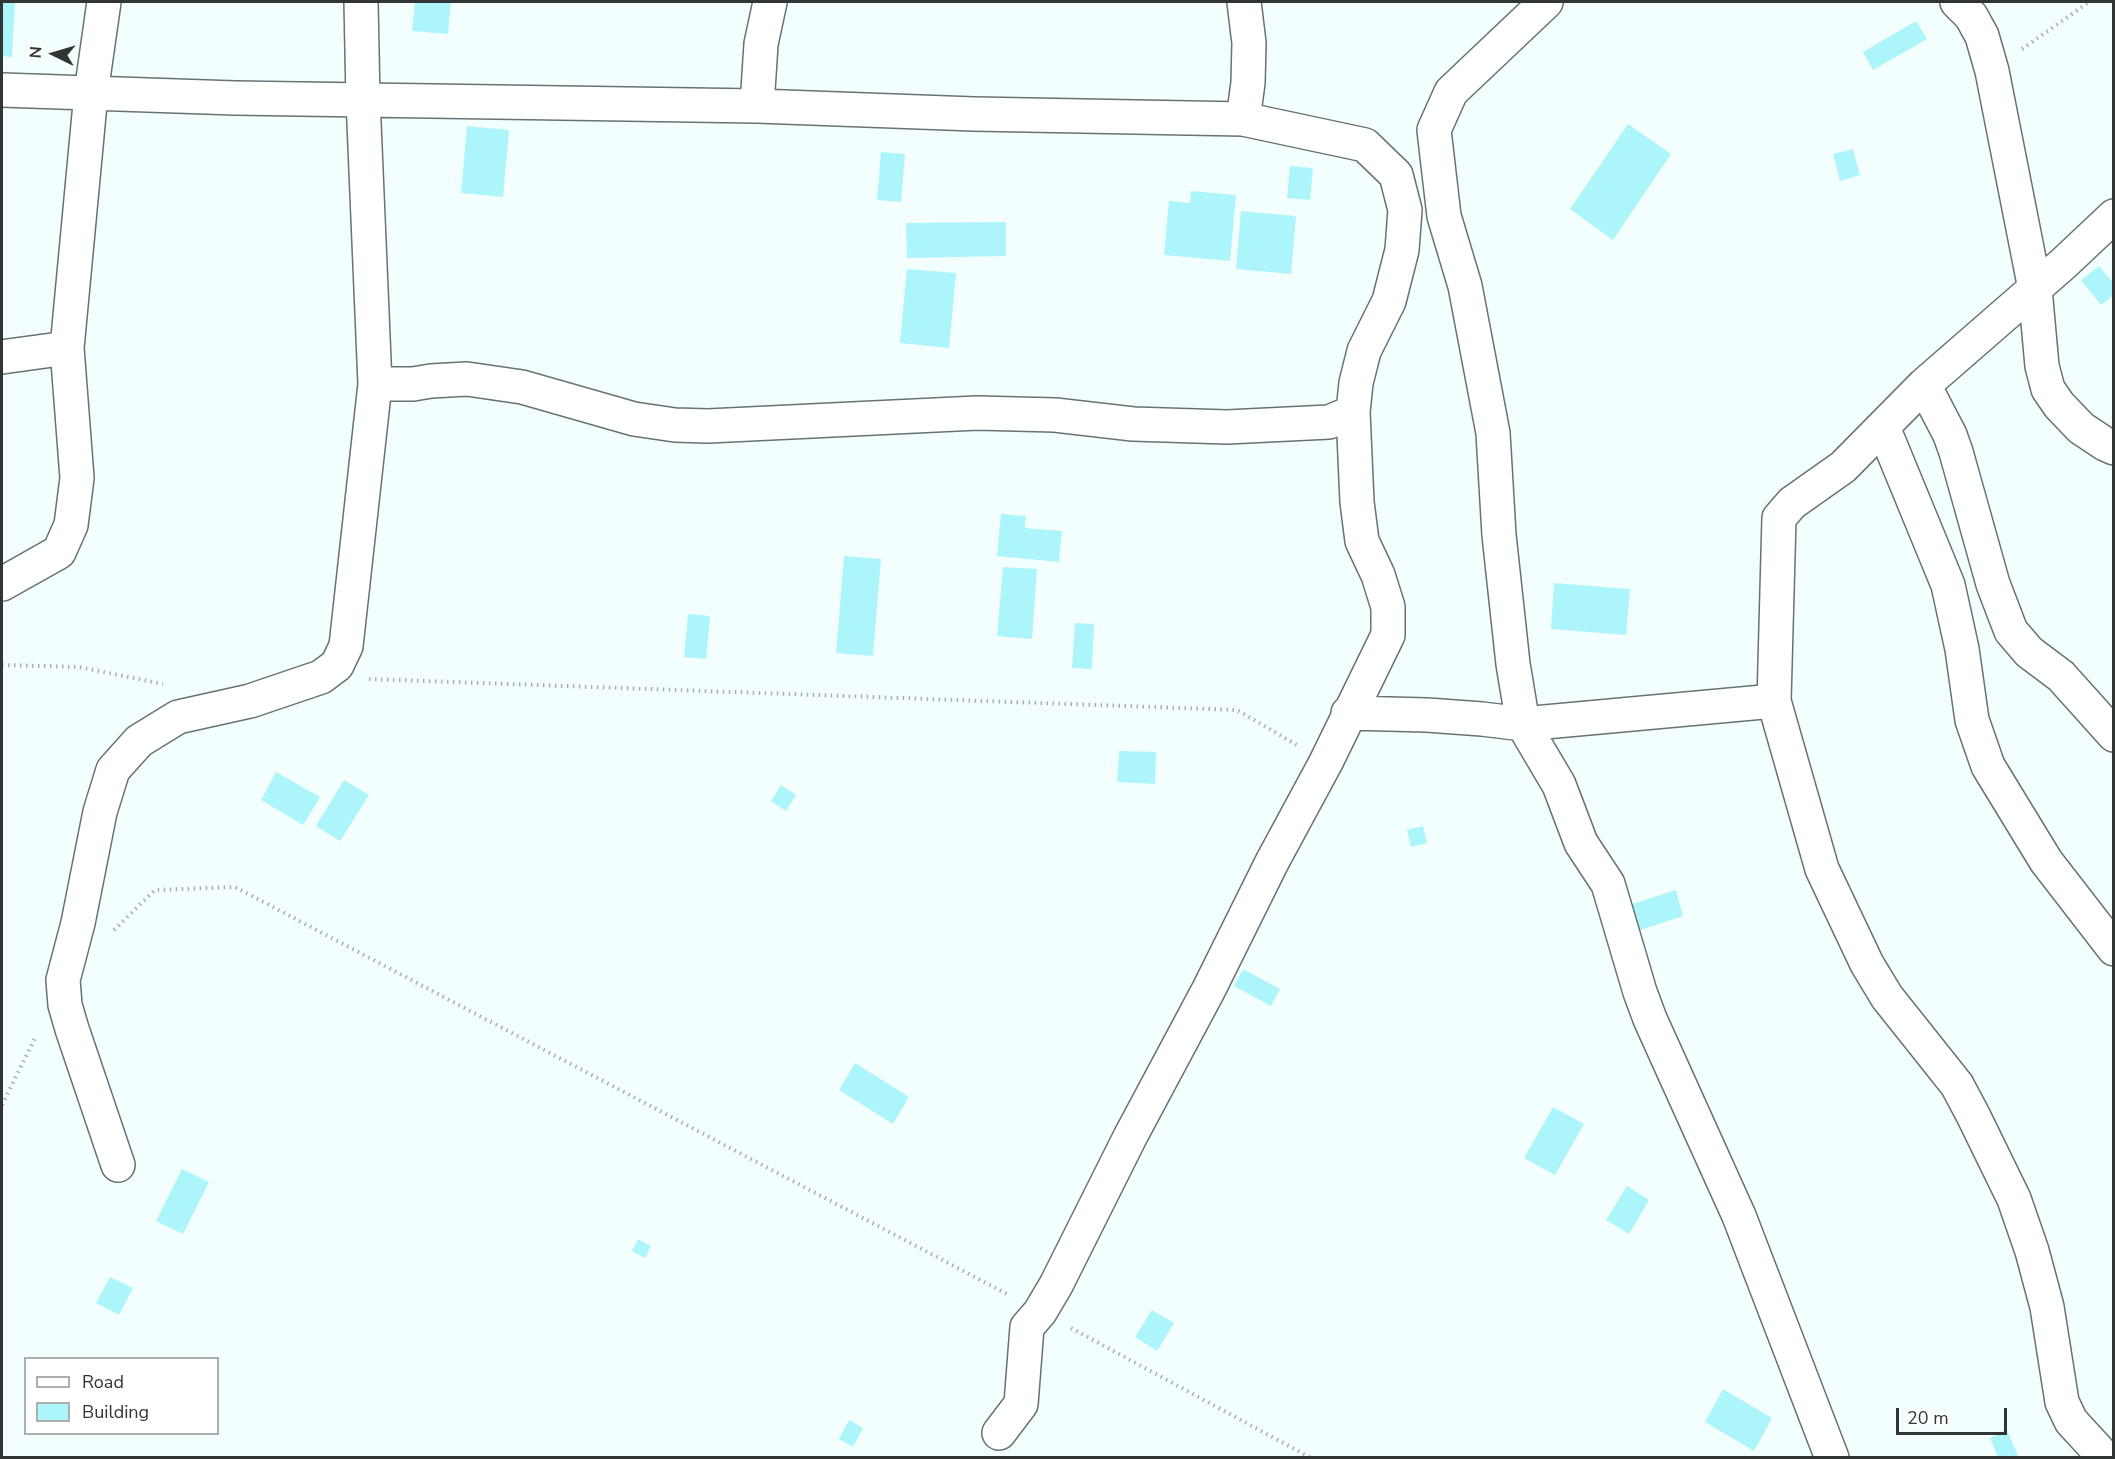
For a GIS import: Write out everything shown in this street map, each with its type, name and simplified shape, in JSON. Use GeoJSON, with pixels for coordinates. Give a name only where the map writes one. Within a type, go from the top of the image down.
{"type":"FeatureCollection","features":[{"type":"Feature","properties":{"kind":"street"},"geometry":{"type":"LineString","coordinates":[[2,584],[59,552],[70,525],[77,478],[67,348],[91,93],[104,2]]}},
{"type":"Feature","properties":{"kind":"street"},"geometry":{"type":"LineString","coordinates":[[118,1165],[72,1029],[65,1005],[63,980],[78,923],[100,812],[113,770],[139,741],[178,717],[250,701],[321,677],[337,665],[346,646],[375,384],[361,2]]}},
{"type":"Feature","properties":{"kind":"street"},"geometry":{"type":"LineString","coordinates":[[757,106],[761,45],[770,2]]}},
{"type":"Feature","properties":{"kind":"street"},"geometry":{"type":"LineString","coordinates":[[1243,119],[1248,83],[1249,44],[1244,2]]}},
{"type":"Feature","properties":{"kind":"street"},"geometry":{"type":"LineString","coordinates":[[1546,2],[1451,93],[1434,130],[1444,216],[1465,286],[1493,433],[1499,535],[1513,664],[1523,724],[1559,785],[1581,843],[1608,884],[1650,1018],[1739,1216],[1832,1458]]}},
{"type":"Feature","properties":{"kind":"street"},"geometry":{"type":"LineString","coordinates":[[1957,2],[1971,16],[1982,36],[1992,71],[2035,289],[2042,366],[2048,389],[2059,405],[2081,428],[2105,444],[2114,447]]}},
{"type":"Feature","properties":{"kind":"street"},"geometry":{"type":"LineString","coordinates":[[2,90],[246,98],[757,106],[974,114],[1243,119],[1365,145],[1396,175],[1405,210],[1402,249],[1389,301],[1364,351],[1356,383],[1353,412],[1357,502],[1362,541],[1378,576],[1388,607],[1388,635],[1326,762],[1130,1137],[1056,1286],[1040,1312],[1027,1327],[1021,1404],[999,1433]]}},
{"type":"Feature","properties":{"kind":"street"},"geometry":{"type":"LineString","coordinates":[[2105,1458],[2071,1421],[2062,1402],[2047,1307],[2032,1251],[2014,1199],[1957,1085],[1887,997],[1867,964],[1822,869],[1774,701],[1779,518],[1807,491],[1843,467],[1924,385],[2035,289],[2114,216]]}},
{"type":"Feature","properties":{"kind":"street"},"geometry":{"type":"LineString","coordinates":[[2,357],[67,348]]}},
{"type":"Feature","properties":{"kind":"street"},"geometry":{"type":"LineString","coordinates":[[375,384],[467,380],[522,387],[634,419],[697,426],[977,413],[1055,415],[1133,424],[1227,428],[1329,422],[1353,412]]}},
{"type":"Feature","properties":{"kind":"street"},"geometry":{"type":"LineString","coordinates":[[1924,385],[1950,435],[1993,584],[2011,631],[2029,652],[2061,676],[2114,735]]}},
{"type":"Feature","properties":{"kind":"street"},"geometry":{"type":"LineString","coordinates":[[1883,427],[1948,585],[1962,649],[1972,720],[1988,766],[2046,861],[2114,949]]}},
{"type":"Feature","properties":{"kind":"street"},"geometry":{"type":"LineString","coordinates":[[1348,713],[1427,715],[1523,724],[1774,701]]}},
{"type":"Feature","properties":{"kind":"path"},"geometry":{"type":"LineString","coordinates":[[1992,71],[2088,2]]}},
{"type":"Feature","properties":{"kind":"path"},"geometry":{"type":"LineString","coordinates":[[2,665],[79,668],[170,685]]}},
{"type":"Feature","properties":{"kind":"path"},"geometry":{"type":"LineString","coordinates":[[321,677],[1237,710],[1326,762]]}},
{"type":"Feature","properties":{"kind":"path"},"geometry":{"type":"LineString","coordinates":[[113,931],[154,890],[235,887],[1040,1312],[1311,1458]]}},
{"type":"Feature","properties":{"kind":"path"},"geometry":{"type":"LineString","coordinates":[[2,1105],[38,1032]]}},
{"type":"Feature","properties":{"kind":"building"},"geometry":{"type":"Polygon","coordinates":[[[2,2],[15,2],[12,57],[2,56],[2,2]]]}},
{"type":"Feature","properties":{"kind":"building"},"geometry":{"type":"Polygon","coordinates":[[[415,2],[451,2],[448,34],[412,31],[415,2]]]}},
{"type":"Feature","properties":{"kind":"building"},"geometry":{"type":"Polygon","coordinates":[[[1916,21],[1927,39],[1873,70],[1863,52],[1916,21]]]}},
{"type":"Feature","properties":{"kind":"building"},"geometry":{"type":"Polygon","coordinates":[[[1628,124],[1671,154],[1613,240],[1570,209],[1628,124]]]}},
{"type":"Feature","properties":{"kind":"building"},"geometry":{"type":"Polygon","coordinates":[[[467,126],[509,130],[503,197],[461,193],[467,126]]]}},
{"type":"Feature","properties":{"kind":"building"},"geometry":{"type":"Polygon","coordinates":[[[1853,149],[1860,175],[1840,181],[1833,154],[1853,149]]]}},
{"type":"Feature","properties":{"kind":"building"},"geometry":{"type":"Polygon","coordinates":[[[881,152],[905,154],[901,202],[877,200],[881,152]]]}},
{"type":"Feature","properties":{"kind":"building"},"geometry":{"type":"Polygon","coordinates":[[[1290,166],[1313,168],[1310,200],[1287,198],[1290,166]]]}},
{"type":"Feature","properties":{"kind":"building"},"geometry":{"type":"Polygon","coordinates":[[[1191,191],[1236,195],[1230,261],[1164,255],[1169,201],[1190,203],[1191,191]]]}},
{"type":"Feature","properties":{"kind":"building"},"geometry":{"type":"Polygon","coordinates":[[[1241,211],[1296,216],[1291,274],[1236,269],[1241,211]]]}},
{"type":"Feature","properties":{"kind":"building"},"geometry":{"type":"Polygon","coordinates":[[[1006,222],[1006,256],[907,258],[906,223],[1006,222]]]}},
{"type":"Feature","properties":{"kind":"building"},"geometry":{"type":"Polygon","coordinates":[[[2099,266],[2114,284],[2114,295],[2101,305],[2081,280],[2099,266]]]}},
{"type":"Feature","properties":{"kind":"building"},"geometry":{"type":"Polygon","coordinates":[[[907,269],[956,273],[949,348],[900,343],[907,269]]]}},
{"type":"Feature","properties":{"kind":"building"},"geometry":{"type":"Polygon","coordinates":[[[1001,514],[1026,516],[1025,528],[1062,531],[1059,562],[997,556],[1001,514]]]}},
{"type":"Feature","properties":{"kind":"building"},"geometry":{"type":"Polygon","coordinates":[[[844,556],[881,559],[873,656],[836,653],[844,556]]]}},
{"type":"Feature","properties":{"kind":"building"},"geometry":{"type":"Polygon","coordinates":[[[1003,567],[1037,569],[1032,639],[997,636],[1003,567]]]}},
{"type":"Feature","properties":{"kind":"building"},"geometry":{"type":"Polygon","coordinates":[[[1554,583],[1630,589],[1626,635],[1551,629],[1554,583]]]}},
{"type":"Feature","properties":{"kind":"building"},"geometry":{"type":"Polygon","coordinates":[[[688,614],[710,616],[706,659],[684,657],[688,614]]]}},
{"type":"Feature","properties":{"kind":"building"},"geometry":{"type":"Polygon","coordinates":[[[1075,623],[1094,624],[1092,669],[1072,668],[1075,623]]]}},
{"type":"Feature","properties":{"kind":"building"},"geometry":{"type":"Polygon","coordinates":[[[1119,751],[1156,752],[1155,784],[1117,782],[1119,751]]]}},
{"type":"Feature","properties":{"kind":"building"},"geometry":{"type":"Polygon","coordinates":[[[276,772],[320,797],[303,825],[261,800],[276,772]]]}},
{"type":"Feature","properties":{"kind":"building"},"geometry":{"type":"Polygon","coordinates":[[[344,780],[369,795],[340,841],[316,826],[344,780]]]}},
{"type":"Feature","properties":{"kind":"building"},"geometry":{"type":"Polygon","coordinates":[[[781,785],[796,795],[786,811],[771,801],[781,785]]]}},
{"type":"Feature","properties":{"kind":"building"},"geometry":{"type":"Polygon","coordinates":[[[1423,826],[1427,843],[1411,847],[1407,830],[1423,826]]]}},
{"type":"Feature","properties":{"kind":"building"},"geometry":{"type":"Polygon","coordinates":[[[1676,890],[1683,916],[1634,932],[1626,906],[1676,890]]]}},
{"type":"Feature","properties":{"kind":"building"},"geometry":{"type":"Polygon","coordinates":[[[1243,969],[1280,989],[1271,1006],[1234,986],[1243,969]]]}},
{"type":"Feature","properties":{"kind":"building"},"geometry":{"type":"Polygon","coordinates":[[[855,1063],[909,1097],[893,1124],[839,1090],[855,1063]]]}},
{"type":"Feature","properties":{"kind":"building"},"geometry":{"type":"Polygon","coordinates":[[[1553,1107],[1584,1124],[1555,1175],[1524,1158],[1553,1107]]]}},
{"type":"Feature","properties":{"kind":"building"},"geometry":{"type":"Polygon","coordinates":[[[182,1169],[209,1182],[183,1234],[156,1221],[182,1169]]]}},
{"type":"Feature","properties":{"kind":"building"},"geometry":{"type":"Polygon","coordinates":[[[1627,1186],[1649,1200],[1629,1234],[1606,1220],[1627,1186]]]}},
{"type":"Feature","properties":{"kind":"building"},"geometry":{"type":"Polygon","coordinates":[[[638,1239],[651,1246],[645,1258],[632,1251],[638,1239]]]}},
{"type":"Feature","properties":{"kind":"building"},"geometry":{"type":"Polygon","coordinates":[[[110,1277],[133,1288],[119,1315],[96,1303],[110,1277]]]}},
{"type":"Feature","properties":{"kind":"building"},"geometry":{"type":"Polygon","coordinates":[[[1152,1310],[1174,1323],[1157,1351],[1135,1337],[1152,1310]]]}},
{"type":"Feature","properties":{"kind":"building"},"geometry":{"type":"Polygon","coordinates":[[[1723,1389],[1772,1418],[1754,1451],[1705,1422],[1723,1389]]]}},
{"type":"Feature","properties":{"kind":"building"},"geometry":{"type":"Polygon","coordinates":[[[849,1420],[863,1428],[853,1447],[839,1439],[849,1420]]]}},
{"type":"Feature","properties":{"kind":"building"},"geometry":{"type":"Polygon","coordinates":[[[2007,1430],[2019,1458],[1998,1458],[1990,1438],[2007,1430]]]}}]}
